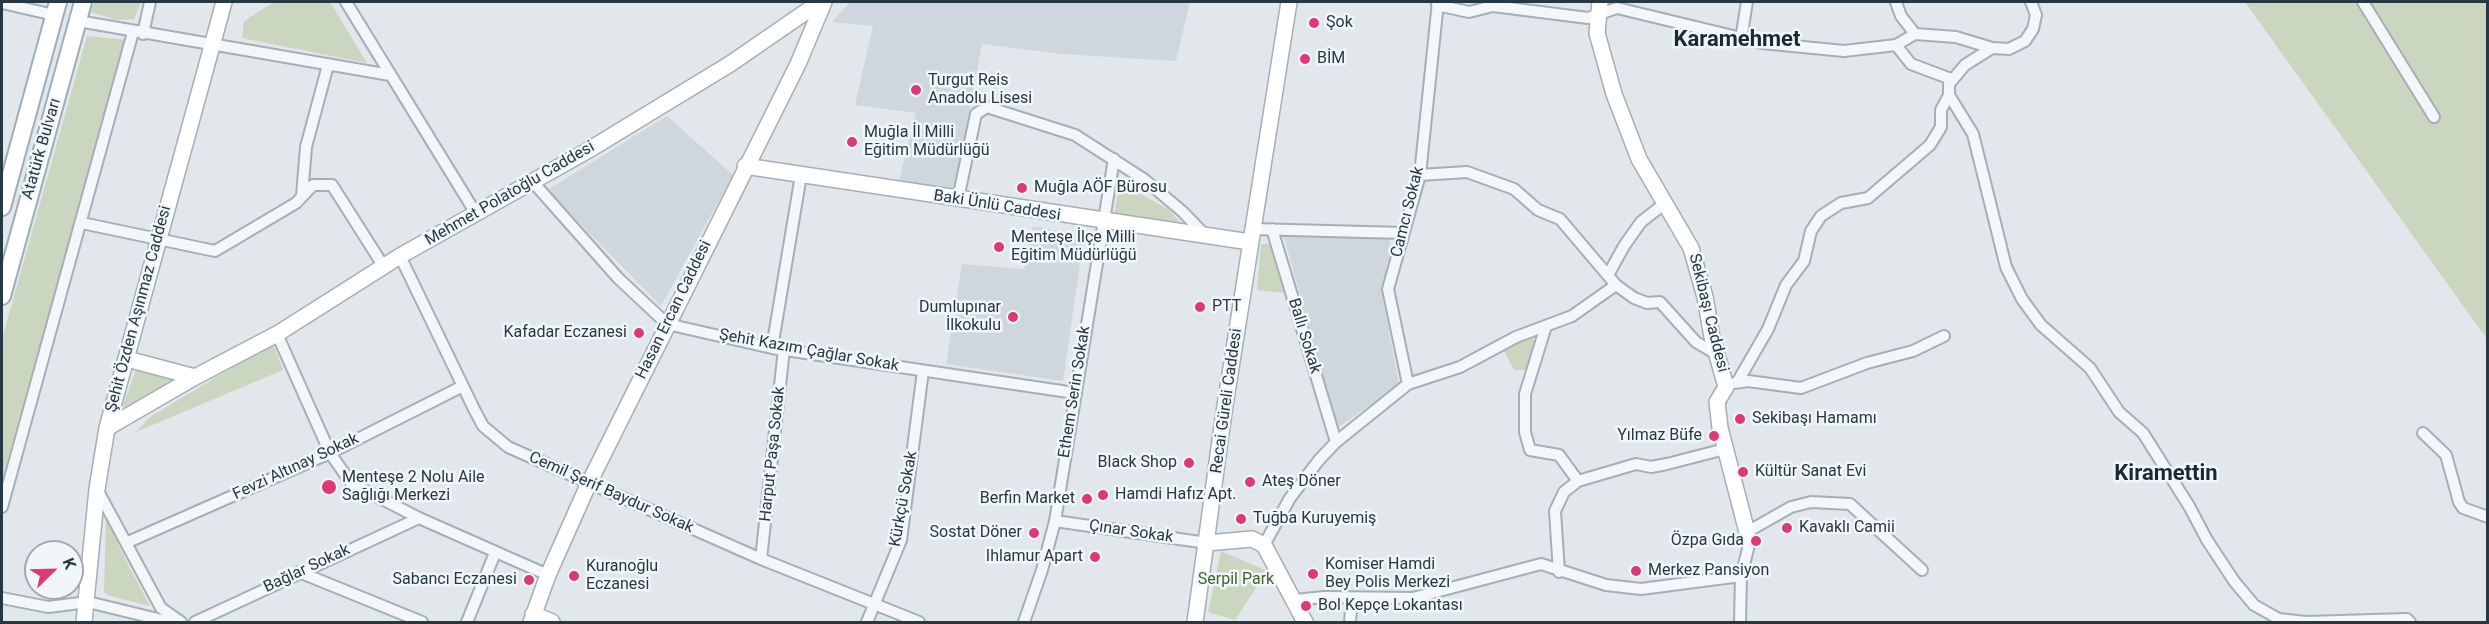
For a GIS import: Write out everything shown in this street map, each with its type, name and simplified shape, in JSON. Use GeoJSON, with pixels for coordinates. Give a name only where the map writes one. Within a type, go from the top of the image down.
{"type":"FeatureCollection","features":[{"type":"Feature","properties":{"kind":"main road","name":"Atatürk Bulvarı"},"geometry":{"type":"LineString","coordinates":[[2,296],[83,2]]}},
{"type":"Feature","properties":{"kind":"main road","name":"Atatürk Bulvarı"},"geometry":{"type":"LineString","coordinates":[[2,207],[56,8]]}},
{"type":"Feature","properties":{"kind":"main road"},"geometry":{"type":"LineString","coordinates":[[56,8],[78,21]]}},
{"type":"Feature","properties":{"kind":"street"},"geometry":{"type":"LineString","coordinates":[[2,507],[82,223],[138,33],[150,2]]}},
{"type":"Feature","properties":{"kind":"street","name":"Şehit Özden Aşınmaz Caddesi"},"geometry":{"type":"LineString","coordinates":[[84,622],[88,602],[97,489],[107,428],[224,2]]}},
{"type":"Feature","properties":{"kind":"street"},"geometry":{"type":"LineString","coordinates":[[346,2],[475,212]]}},
{"type":"Feature","properties":{"kind":"street","name":"Hasan Ercan Caddesi"},"geometry":{"type":"LineString","coordinates":[[532,618],[548,574],[589,483],[745,166],[798,64],[822,2]]}},
{"type":"Feature","properties":{"kind":"street","name":"Mehmet Polatoğlu Caddesi"},"geometry":{"type":"LineString","coordinates":[[107,428],[195,377],[277,334],[400,256],[730,64],[822,2]]}},
{"type":"Feature","properties":{"kind":"street","name":"Recai Güreli Caddesi"},"geometry":{"type":"LineString","coordinates":[[1195,622],[1251,236],[1289,2]]}},
{"type":"Feature","properties":{"kind":"street"},"geometry":{"type":"LineString","coordinates":[[1741,39],[1747,2]]}},
{"type":"Feature","properties":{"kind":"street"},"geometry":{"type":"LineString","coordinates":[[1896,2],[1901,16],[1915,34]]}},
{"type":"Feature","properties":{"kind":"street"},"geometry":{"type":"LineString","coordinates":[[1437,3],[1469,12],[1493,6],[1588,18],[1599,7],[1617,8],[1741,39],[1844,51],[1896,45],[1915,34],[1956,37],[1992,48],[2009,49],[2025,41],[2033,29],[2036,15],[2031,2]]}},
{"type":"Feature","properties":{"kind":"street"},"geometry":{"type":"LineString","coordinates":[[2363,2],[2434,117]]}},
{"type":"Feature","properties":{"kind":"street"},"geometry":{"type":"LineString","coordinates":[[2,3],[56,8]]}},
{"type":"Feature","properties":{"kind":"street","name":"Camcı Sokak"},"geometry":{"type":"LineString","coordinates":[[1408,384],[1388,289],[1420,175],[1437,3]]}},
{"type":"Feature","properties":{"kind":"street","name":"Sekibaşı Caddesi"},"geometry":{"type":"LineString","coordinates":[[1599,7],[1597,33],[1614,94],[1639,159],[1691,248],[1718,355],[1732,384],[1718,402],[1725,449],[1747,532]]}},
{"type":"Feature","properties":{"kind":"street"},"geometry":{"type":"LineString","coordinates":[[78,21],[390,75]]}},
{"type":"Feature","properties":{"kind":"street"},"geometry":{"type":"LineString","coordinates":[[1896,45],[1911,64],[1952,79]]}},
{"type":"Feature","properties":{"kind":"street"},"geometry":{"type":"LineString","coordinates":[[1944,336],[1913,351],[1867,363],[1802,388],[1732,384],[1768,329],[1786,285],[1804,261],[1811,231],[1821,216],[1841,202],[1868,198],[1930,145],[1941,126],[1941,110],[1949,95],[1952,79],[1965,64],[1992,48]]}},
{"type":"Feature","properties":{"kind":"street"},"geometry":{"type":"LineString","coordinates":[[302,196],[306,147],[328,65]]}},
{"type":"Feature","properties":{"kind":"street"},"geometry":{"type":"LineString","coordinates":[[1949,95],[1973,134],[2006,267],[2022,299],[2041,325],[2090,369],[2119,412],[2143,433],[2189,506],[2207,540],[2247,597],[2254,605],[2279,619],[2292,621],[2407,619],[2410,622]]}},
{"type":"Feature","properties":{"kind":"street"},"geometry":{"type":"LineString","coordinates":[[958,199],[976,114],[987,107],[1075,135],[1114,159],[1183,212],[1206,236]]}},
{"type":"Feature","properties":{"kind":"street","name":"Ethem Serin Sokak"},"geometry":{"type":"LineString","coordinates":[[1024,622],[1042,570],[1055,521],[1114,159]]}},
{"type":"Feature","properties":{"kind":"street","name":"Baki Ünlü Caddesi"},"geometry":{"type":"LineString","coordinates":[[745,166],[1103,222],[1206,236],[1251,236]]}},
{"type":"Feature","properties":{"kind":"street"},"geometry":{"type":"LineString","coordinates":[[1420,175],[1467,172],[1514,189],[1538,210],[1560,219],[1616,285],[1634,298],[1647,303],[1660,302],[1696,342],[1718,355]]}},
{"type":"Feature","properties":{"kind":"street"},"geometry":{"type":"LineString","coordinates":[[771,348],[801,175]]}},
{"type":"Feature","properties":{"kind":"street"},"geometry":{"type":"LineString","coordinates":[[532,181],[618,278],[667,324]]}},
{"type":"Feature","properties":{"kind":"street"},"geometry":{"type":"LineString","coordinates":[[82,223],[215,251],[296,203],[313,185],[332,185],[384,267]]}},
{"type":"Feature","properties":{"kind":"street"},"geometry":{"type":"LineString","coordinates":[[1608,275],[1641,222],[1665,204]]}},
{"type":"Feature","properties":{"kind":"street"},"geometry":{"type":"LineString","coordinates":[[1251,236],[1272,229],[1403,232]]}},
{"type":"Feature","properties":{"kind":"street","name":"Ballı Sokak"},"geometry":{"type":"LineString","coordinates":[[1272,229],[1336,442]]}},
{"type":"Feature","properties":{"kind":"street","name":"Cemil Şerif Baydur Sokak"},"geometry":{"type":"LineString","coordinates":[[400,256],[483,426],[508,447],[761,559],[874,607],[919,622]]}},
{"type":"Feature","properties":{"kind":"street"},"geometry":{"type":"LineString","coordinates":[[1264,545],[1290,498],[1336,442],[1408,384],[1460,367],[1516,337],[1572,316],[1616,285]]}},
{"type":"Feature","properties":{"kind":"street","name":"Şehit Kazım Çağlar Sokak"},"geometry":{"type":"LineString","coordinates":[[667,324],[771,348],[1075,393]]}},
{"type":"Feature","properties":{"kind":"street"},"geometry":{"type":"LineString","coordinates":[[1546,326],[1525,394],[1525,432],[1530,450],[1559,455],[1578,481]]}},
{"type":"Feature","properties":{"kind":"street"},"geometry":{"type":"LineString","coordinates":[[277,334],[330,453],[351,483],[419,518],[495,553],[548,574]]}},
{"type":"Feature","properties":{"kind":"street","name":"Harput Paşa Sokak"},"geometry":{"type":"LineString","coordinates":[[761,559],[784,349]]}},
{"type":"Feature","properties":{"kind":"street"},"geometry":{"type":"LineString","coordinates":[[127,358],[195,377]]}},
{"type":"Feature","properties":{"kind":"street","name":"Kürkçü Sokak"},"geometry":{"type":"LineString","coordinates":[[867,622],[901,540],[923,370]]}},
{"type":"Feature","properties":{"kind":"street","name":"Fevzi Altınay Sokak"},"geometry":{"type":"LineString","coordinates":[[128,542],[330,453],[463,386]]}},
{"type":"Feature","properties":{"kind":"street"},"geometry":{"type":"LineString","coordinates":[[2423,433],[2446,455],[2459,502],[2463,508],[2487,517]]}},
{"type":"Feature","properties":{"kind":"street"},"geometry":{"type":"LineString","coordinates":[[1559,572],[1555,511],[1564,492],[1578,481],[1636,464],[1651,466],[1667,464],[1725,449]]}},
{"type":"Feature","properties":{"kind":"street"},"geometry":{"type":"LineString","coordinates":[[97,489],[128,542],[142,576],[161,608],[181,622]]}},
{"type":"Feature","properties":{"kind":"street"},"geometry":{"type":"LineString","coordinates":[[1740,622],[1741,576],[1748,549],[1747,532],[1791,507],[1811,502],[1841,501],[1850,504],[1922,570]]}},
{"type":"Feature","properties":{"kind":"street","name":"Bağlar Sokak"},"geometry":{"type":"LineString","coordinates":[[195,622],[419,518]]}},
{"type":"Feature","properties":{"kind":"street","name":"Çınar Sokak"},"geometry":{"type":"LineString","coordinates":[[1055,521],[1207,543]]}},
{"type":"Feature","properties":{"kind":"street"},"geometry":{"type":"LineString","coordinates":[[1207,543],[1252,539],[1264,545],[1305,622]]}},
{"type":"Feature","properties":{"kind":"street"},"geometry":{"type":"LineString","coordinates":[[467,622],[495,553]]}},
{"type":"Feature","properties":{"kind":"street"},"geometry":{"type":"LineString","coordinates":[[1295,600],[1413,598],[1541,564],[1559,572],[1606,585],[1641,589],[1741,576]]}},
{"type":"Feature","properties":{"kind":"street"},"geometry":{"type":"LineString","coordinates":[[299,572],[422,622]]}},
{"type":"Feature","properties":{"kind":"street"},"geometry":{"type":"LineString","coordinates":[[2,598],[48,607],[88,602],[170,622]]}},
{"type":"Feature","properties":{"kind":"street"},"geometry":{"type":"LineString","coordinates":[[1350,622],[1352,598]]}},
{"type":"Feature","properties":{"kind":"street"},"geometry":{"type":"LineString","coordinates":[[532,618],[552,622]]}},
{"type":"Feature","properties":{"kind":"shaded area","name":"Turgut Reis Anadolu Lisesi"},"geometry":{"type":"Polygon","coordinates":[[[850,2],[1190,2],[1176,61],[1061,54],[982,44],[955,191],[899,181],[916,113],[855,105],[873,26],[832,22],[850,2]]]}},
{"type":"Feature","properties":{"kind":"shaded area"},"geometry":{"type":"Polygon","coordinates":[[[667,116],[733,175],[661,306],[547,190],[667,116]]]}},
{"type":"Feature","properties":{"kind":"shaded area","name":"Dumlupınar İlkokulu"},"geometry":{"type":"Polygon","coordinates":[[[1033,226],[1084,236],[1063,381],[946,364],[962,264],[1024,269],[1033,226]]]}},
{"type":"Feature","properties":{"kind":"shaded area"},"geometry":{"type":"Polygon","coordinates":[[[1284,237],[1389,238],[1391,250],[1381,289],[1399,385],[1340,426],[1335,422],[1284,237]]]}},
{"type":"Feature","properties":{"kind":"green space"},"geometry":{"type":"Polygon","coordinates":[[[94,2],[141,2],[134,19],[116,20],[91,12],[94,2]]]}},
{"type":"Feature","properties":{"kind":"green space"},"geometry":{"type":"Polygon","coordinates":[[[274,2],[330,2],[367,63],[242,38],[244,21],[274,2]]]}},
{"type":"Feature","properties":{"kind":"green space"},"geometry":{"type":"Polygon","coordinates":[[[2245,2],[2487,2],[2487,339],[2245,2]]]}},
{"type":"Feature","properties":{"kind":"green space"},"geometry":{"type":"Polygon","coordinates":[[[87,36],[128,40],[2,479],[2,339],[87,36]]]}},
{"type":"Feature","properties":{"kind":"green space"},"geometry":{"type":"Polygon","coordinates":[[[1120,182],[1169,210],[1181,223],[1114,214],[1120,182]]]}},
{"type":"Feature","properties":{"kind":"green space"},"geometry":{"type":"Polygon","coordinates":[[[1261,244],[1272,244],[1286,293],[1257,290],[1261,244]]]}},
{"type":"Feature","properties":{"kind":"green space"},"geometry":{"type":"Polygon","coordinates":[[[1531,336],[1535,342],[1526,370],[1514,370],[1504,351],[1531,336]]]}},
{"type":"Feature","properties":{"kind":"green space"},"geometry":{"type":"Polygon","coordinates":[[[273,343],[283,370],[136,432],[150,417],[273,343]]]}},
{"type":"Feature","properties":{"kind":"green space"},"geometry":{"type":"Polygon","coordinates":[[[136,370],[171,377],[174,381],[125,412],[123,405],[136,370]]]}},
{"type":"Feature","properties":{"kind":"green space"},"geometry":{"type":"Polygon","coordinates":[[[106,517],[150,606],[110,596],[104,592],[106,517]]]}},
{"type":"Feature","properties":{"kind":"green space","name":"Serpil Park"},"geometry":{"type":"Polygon","coordinates":[[[1221,551],[1267,571],[1235,620],[1208,612],[1221,551]]]}},
{"type":"Feature","properties":{"kind":"place","name":"Şok"},"geometry":{"type":"Point","coordinates":[1314,23]}},
{"type":"Feature","properties":{"kind":"place","name":"BİM"},"geometry":{"type":"Point","coordinates":[1305,59]}},
{"type":"Feature","properties":{"kind":"place","name":"Turgut Reis Anadolu Lisesi"},"geometry":{"type":"Point","coordinates":[916,90]}},
{"type":"Feature","properties":{"kind":"place","name":"Muğla İl Milli Eğitim Müdürlüğü"},"geometry":{"type":"Point","coordinates":[852,142]}},
{"type":"Feature","properties":{"kind":"place","name":"Muğla AÖF Bürosu"},"geometry":{"type":"Point","coordinates":[1022,188]}},
{"type":"Feature","properties":{"kind":"place","name":"Menteşe İlçe Milli Eğitim Müdürlüğü"},"geometry":{"type":"Point","coordinates":[999,247]}},
{"type":"Feature","properties":{"kind":"place","name":"PTT"},"geometry":{"type":"Point","coordinates":[1200,307]}},
{"type":"Feature","properties":{"kind":"place","name":"Dumlupınar İlkokulu"},"geometry":{"type":"Point","coordinates":[1013,317]}},
{"type":"Feature","properties":{"kind":"place","name":"Kafadar Eczanesi"},"geometry":{"type":"Point","coordinates":[639,333]}},
{"type":"Feature","properties":{"kind":"place","name":"Sekibaşı Hamamı"},"geometry":{"type":"Point","coordinates":[1740,419]}},
{"type":"Feature","properties":{"kind":"place","name":"Yılmaz Büfe"},"geometry":{"type":"Point","coordinates":[1714,436]}},
{"type":"Feature","properties":{"kind":"place","name":"Black Shop"},"geometry":{"type":"Point","coordinates":[1189,463]}},
{"type":"Feature","properties":{"kind":"place","name":"Kültür Sanat Evi"},"geometry":{"type":"Point","coordinates":[1743,472]}},
{"type":"Feature","properties":{"kind":"place","name":"Ateş Döner"},"geometry":{"type":"Point","coordinates":[1250,482]}},
{"type":"Feature","properties":{"kind":"place","name":"Menteşe 2 Nolu Aile Sağlığı Merkezi"},"geometry":{"type":"Point","coordinates":[329,487]}},
{"type":"Feature","properties":{"kind":"place","name":"Hamdi Hafız Apt."},"geometry":{"type":"Point","coordinates":[1103,495]}},
{"type":"Feature","properties":{"kind":"place","name":"Berfin Market"},"geometry":{"type":"Point","coordinates":[1087,499]}},
{"type":"Feature","properties":{"kind":"place","name":"Tuğba Kuruyemiş"},"geometry":{"type":"Point","coordinates":[1241,519]}},
{"type":"Feature","properties":{"kind":"place","name":"Kavaklı Camii"},"geometry":{"type":"Point","coordinates":[1787,528]}},
{"type":"Feature","properties":{"kind":"place","name":"Sostat Döner"},"geometry":{"type":"Point","coordinates":[1034,533]}},
{"type":"Feature","properties":{"kind":"place","name":"Özpa Gıda"},"geometry":{"type":"Point","coordinates":[1756,541]}},
{"type":"Feature","properties":{"kind":"place","name":"Ihlamur Apart"},"geometry":{"type":"Point","coordinates":[1095,557]}},
{"type":"Feature","properties":{"kind":"place","name":"Merkez Pansiyon"},"geometry":{"type":"Point","coordinates":[1636,571]}},
{"type":"Feature","properties":{"kind":"place","name":"Komiser Hamdi Bey Polis Merkezi"},"geometry":{"type":"Point","coordinates":[1313,574]}},
{"type":"Feature","properties":{"kind":"place","name":"Kuranoğlu Eczanesi"},"geometry":{"type":"Point","coordinates":[574,576]}},
{"type":"Feature","properties":{"kind":"place","name":"Sabancı Eczanesi"},"geometry":{"type":"Point","coordinates":[529,580]}},
{"type":"Feature","properties":{"kind":"place","name":"Bol Kepçe Lokantası"},"geometry":{"type":"Point","coordinates":[1306,606]}},
{"type":"Feature","properties":{"kind":"district","name":"Karamehmet"},"geometry":{"type":"Point","coordinates":[1737,40]}},
{"type":"Feature","properties":{"kind":"district","name":"Kiramettin"},"geometry":{"type":"Point","coordinates":[2166,474]}}]}
